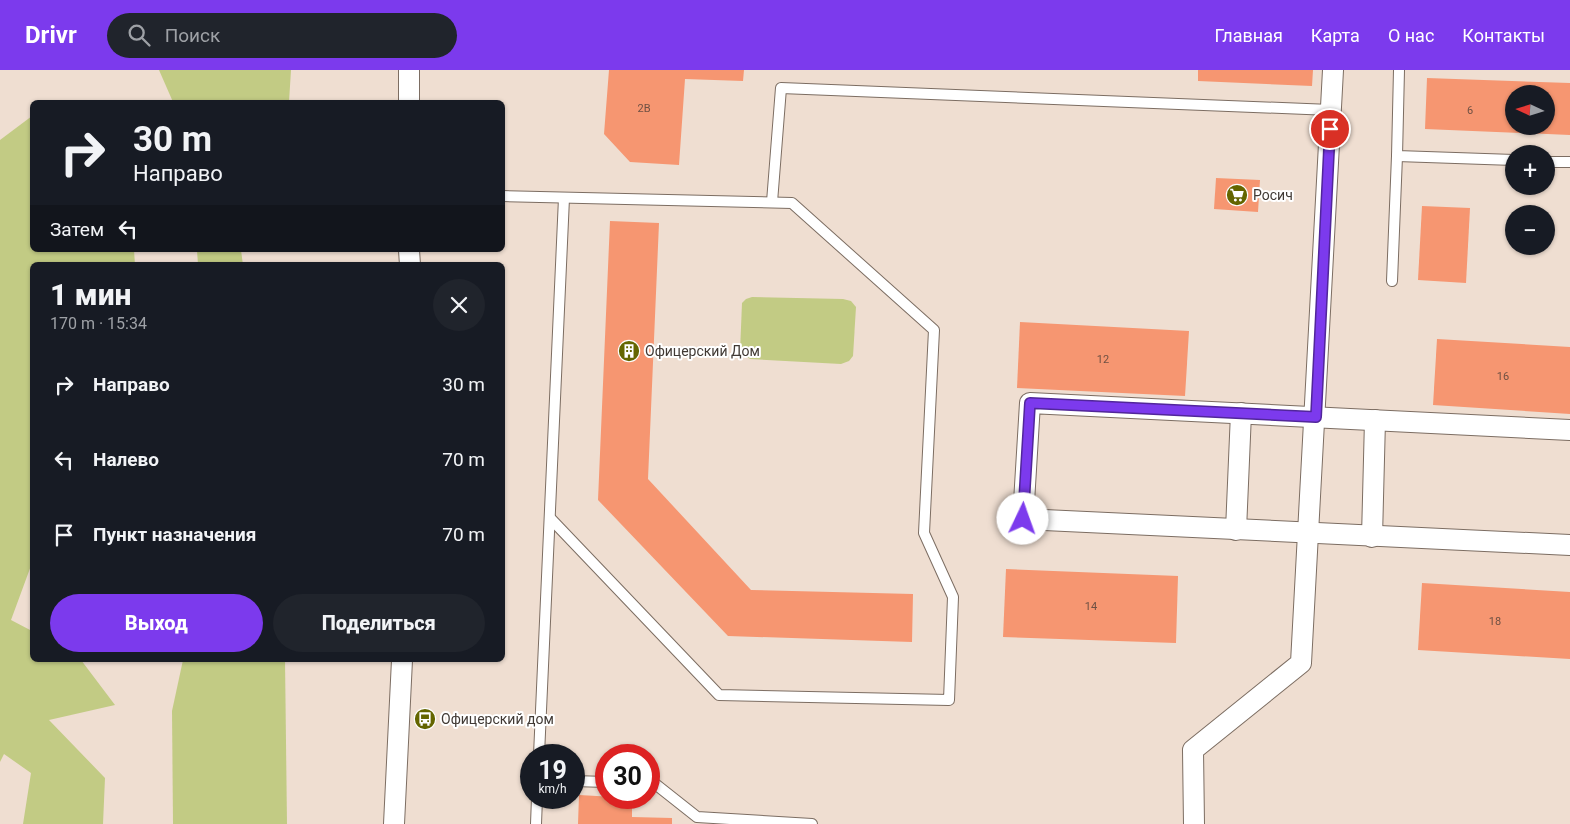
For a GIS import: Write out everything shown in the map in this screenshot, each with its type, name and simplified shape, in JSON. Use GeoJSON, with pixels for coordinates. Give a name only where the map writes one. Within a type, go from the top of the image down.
{"type":"FeatureCollection","features":[{"type":"Feature","properties":{"kind":"street"},"geometry":{"type":"LineString","coordinates":[[409,70],[409,100]]}},
{"type":"Feature","properties":{"kind":"street"},"geometry":{"type":"LineString","coordinates":[[1194,824],[1193,750],[1301,663],[1316,417],[1333,70]]}},
{"type":"Feature","properties":{"kind":"street"},"geometry":{"type":"LineString","coordinates":[[1570,430],[1030,403],[1023,519],[1372,537],[1570,544]]}},
{"type":"Feature","properties":{"kind":"street"},"geometry":{"type":"LineString","coordinates":[[1236,530],[1242,413]]}},
{"type":"Feature","properties":{"kind":"street"},"geometry":{"type":"LineString","coordinates":[[1372,537],[1375,420]]}},
{"type":"Feature","properties":{"kind":"street"},"geometry":{"type":"LineString","coordinates":[[394,824],[402,662]]}},
{"type":"Feature","properties":{"kind":"lane"},"geometry":{"type":"LineString","coordinates":[[1392,281],[1399,70]]}},
{"type":"Feature","properties":{"kind":"lane"},"geometry":{"type":"LineString","coordinates":[[772,202],[781,88],[1331,110]]}},
{"type":"Feature","properties":{"kind":"lane"},"geometry":{"type":"LineString","coordinates":[[1397,156],[1505,160]]}},
{"type":"Feature","properties":{"kind":"lane"},"geometry":{"type":"LineString","coordinates":[[1555,162],[1570,162]]}},
{"type":"Feature","properties":{"kind":"lane"},"geometry":{"type":"LineString","coordinates":[[505,196],[792,203],[934,330],[924,533],[953,598],[949,700],[719,695],[551,519]]}},
{"type":"Feature","properties":{"kind":"lane"},"geometry":{"type":"LineString","coordinates":[[540,744],[564,198]]}},
{"type":"Feature","properties":{"kind":"lane"},"geometry":{"type":"LineString","coordinates":[[660,788],[697,817],[812,824]]}},
{"type":"Feature","properties":{"kind":"lane"},"geometry":{"type":"LineString","coordinates":[[536,824],[537,809]]}},
{"type":"Feature","properties":{"kind":"green space"},"geometry":{"type":"Polygon","coordinates":[[[159,70],[291,70],[289,100],[172,100],[159,70]]]}},
{"type":"Feature","properties":{"kind":"green space"},"geometry":{"type":"Polygon","coordinates":[[[30,118],[30,252],[134,252],[135,262],[30,262],[30,568],[11,620],[30,630],[30,662],[83,662],[115,705],[49,720],[105,778],[103,824],[23,824],[31,773],[4,754],[0,762],[0,140],[30,118]]]}},
{"type":"Feature","properties":{"kind":"green space"},"geometry":{"type":"Polygon","coordinates":[[[197,252],[241,252],[243,262],[198,262],[197,252]]]}},
{"type":"Feature","properties":{"kind":"green space"},"geometry":{"type":"Polygon","coordinates":[[[752,297],[843,299],[851,301],[856,307],[853,356],[849,361],[841,364],[750,359],[740,352],[742,303],[752,297]]]}},
{"type":"Feature","properties":{"kind":"green space"},"geometry":{"type":"Polygon","coordinates":[[[183,662],[285,662],[287,824],[173,824],[172,711],[183,662]]]}},
{"type":"Feature","properties":{"kind":"building"},"geometry":{"type":"Polygon","coordinates":[[[609,70],[744,70],[743,81],[685,79],[679,165],[630,162],[604,134],[609,70]]]}},
{"type":"Feature","properties":{"kind":"building"},"geometry":{"type":"Polygon","coordinates":[[[1198,70],[1313,70],[1312,86],[1198,81],[1198,70]]]}},
{"type":"Feature","properties":{"kind":"building"},"geometry":{"type":"Polygon","coordinates":[[[1427,78],[1570,83],[1570,135],[1555,134],[1555,85],[1505,85],[1505,132],[1425,129],[1427,78]]]}},
{"type":"Feature","properties":{"kind":"building","name":"Росич"},"geometry":{"type":"Polygon","coordinates":[[[1216,178],[1260,180],[1258,212],[1214,209],[1216,178]]]}},
{"type":"Feature","properties":{"kind":"building"},"geometry":{"type":"Polygon","coordinates":[[[1422,206],[1470,208],[1466,283],[1418,280],[1422,206]]]}},
{"type":"Feature","properties":{"kind":"building","name":"Офицерский Дом"},"geometry":{"type":"Polygon","coordinates":[[[610,221],[659,223],[648,479],[751,590],[913,594],[912,642],[728,636],[598,500],[610,221]]]}},
{"type":"Feature","properties":{"kind":"building"},"geometry":{"type":"Polygon","coordinates":[[[1020,322],[1189,331],[1185,396],[1017,388],[1020,322]]]}},
{"type":"Feature","properties":{"kind":"building"},"geometry":{"type":"Polygon","coordinates":[[[1437,339],[1570,347],[1570,414],[1433,405],[1437,339]]]}},
{"type":"Feature","properties":{"kind":"building"},"geometry":{"type":"Polygon","coordinates":[[[1006,569],[1178,576],[1176,643],[1003,637],[1006,569]]]}},
{"type":"Feature","properties":{"kind":"building"},"geometry":{"type":"Polygon","coordinates":[[[1422,583],[1570,592],[1570,659],[1418,650],[1422,583]]]}},
{"type":"Feature","properties":{"kind":"building"},"geometry":{"type":"Polygon","coordinates":[[[585,795],[595,796],[595,809],[632,809],[632,817],[672,818],[672,824],[578,824],[579,809],[585,809],[585,795]]]}},
{"type":"Feature","properties":{"kind":"place","name":"Росич"},"geometry":{"type":"Point","coordinates":[1237,195]}},
{"type":"Feature","properties":{"kind":"place","name":"Офицерский Дом"},"geometry":{"type":"Point","coordinates":[629,351]}},
{"type":"Feature","properties":{"kind":"place","name":"Офицерский дом"},"geometry":{"type":"Point","coordinates":[425,719]}},
{"type":"Feature","properties":{"kind":"route"},"geometry":{"type":"LineString","coordinates":[[1023,519],[1030,403],[1316,417],[1330,129]]}}]}
